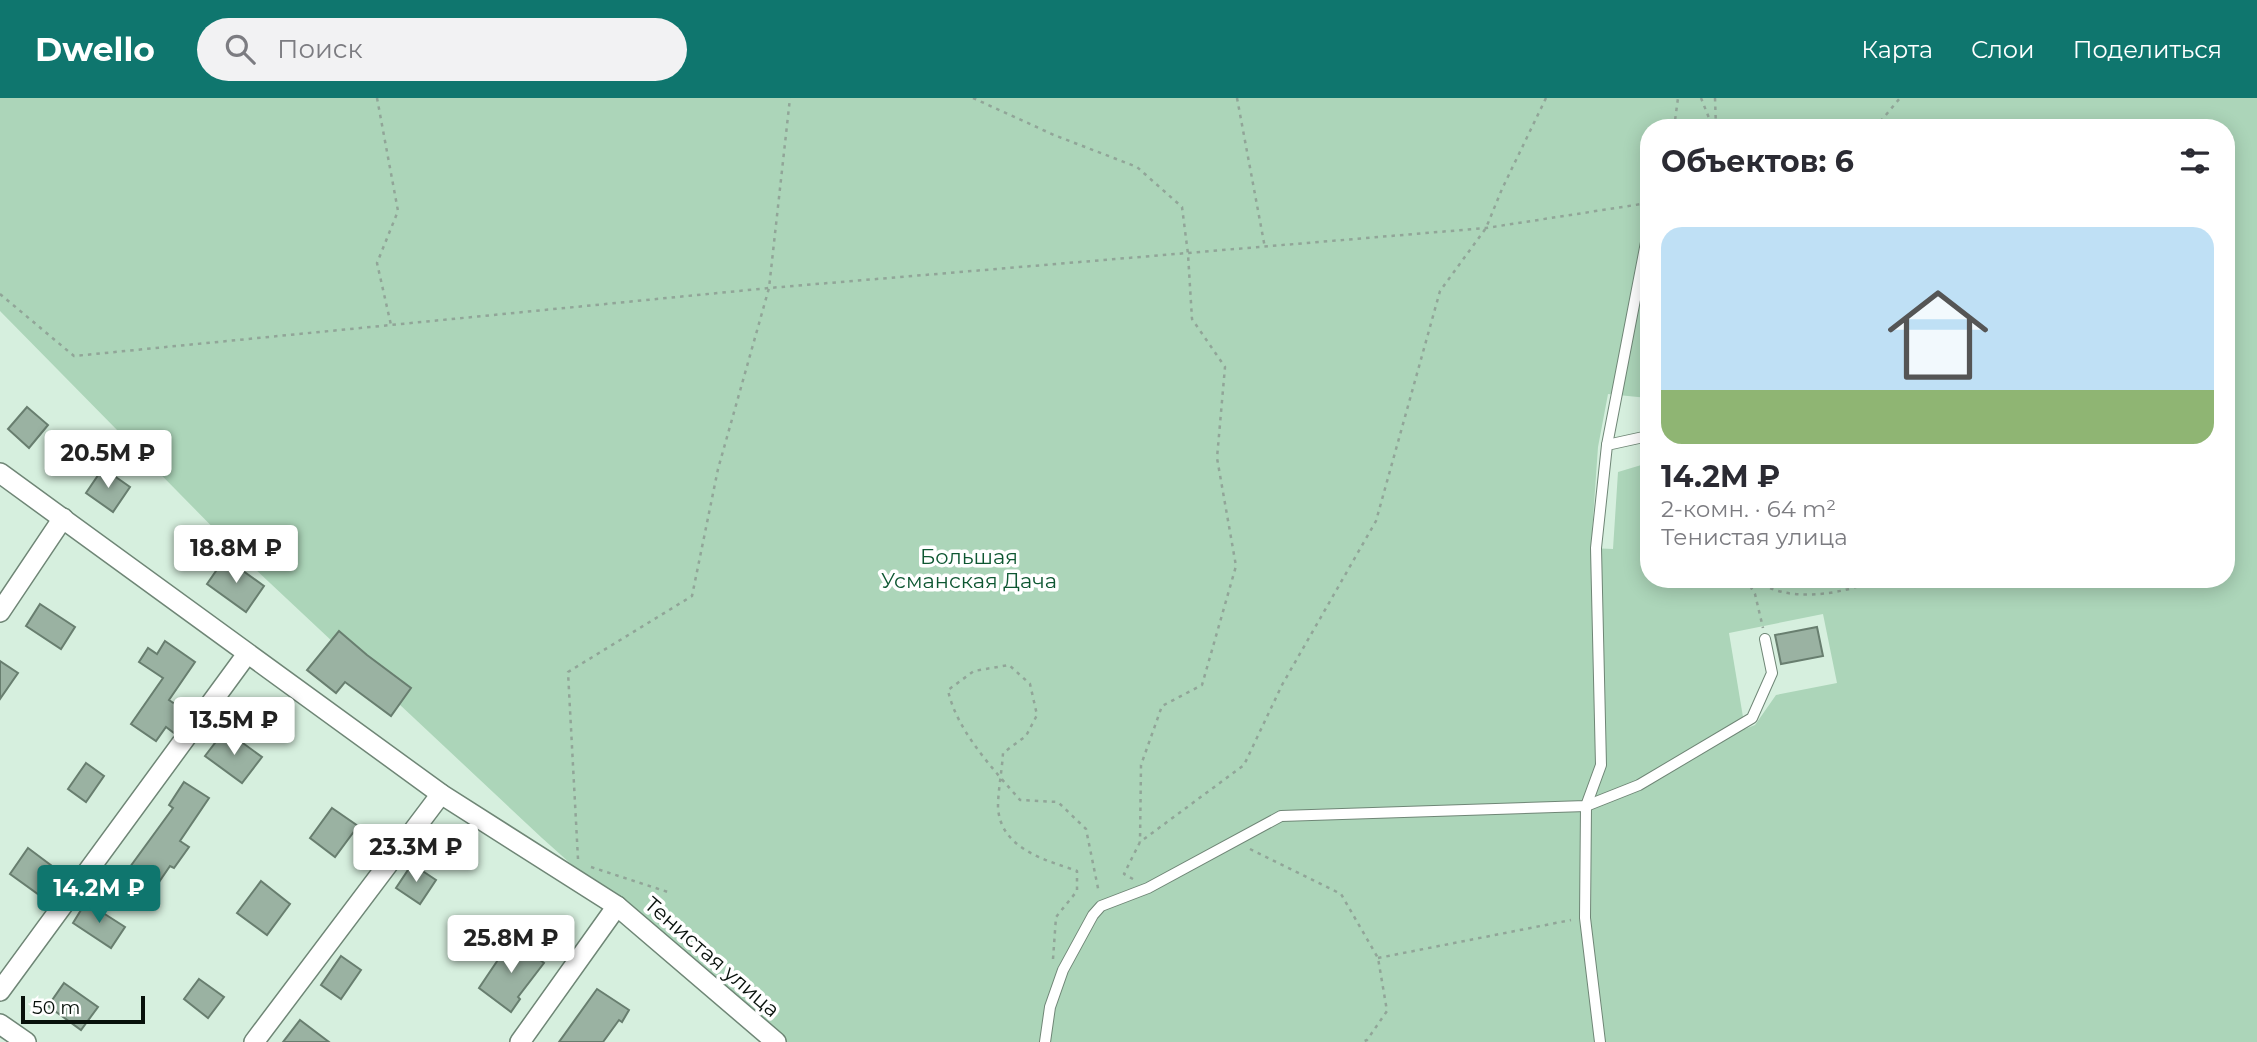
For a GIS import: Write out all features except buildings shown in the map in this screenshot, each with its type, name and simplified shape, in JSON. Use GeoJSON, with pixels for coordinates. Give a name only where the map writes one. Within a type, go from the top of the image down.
{"type":"FeatureCollection","features":[{"type":"Feature","properties":{"kind":"street","name":"Тенистая улица"},"geometry":{"type":"LineString","coordinates":[[0,473],[441,794],[617,906],[776,1042]]}},
{"type":"Feature","properties":{"kind":"street"},"geometry":{"type":"LineString","coordinates":[[0,612],[63,518]]}},
{"type":"Feature","properties":{"kind":"street"},"geometry":{"type":"LineString","coordinates":[[0,991],[247,654]]}},
{"type":"Feature","properties":{"kind":"street"},"geometry":{"type":"LineString","coordinates":[[254,1042],[441,794]]}},
{"type":"Feature","properties":{"kind":"street","name":"Тенистая улица"},"geometry":{"type":"LineString","coordinates":[[520,1042],[617,906]]}},
{"type":"Feature","properties":{"kind":"street"},"geometry":{"type":"LineString","coordinates":[[0,1024],[26,1042]]}},
{"type":"Feature","properties":{"kind":"lane"},"geometry":{"type":"LineString","coordinates":[[1600,1042],[1585,918],[1586,806],[1601,765],[1596,548],[1606,445],[1640,273]]}},
{"type":"Feature","properties":{"kind":"lane"},"geometry":{"type":"LineString","coordinates":[[1606,445],[1640,438]]}},
{"type":"Feature","properties":{"kind":"lane"},"geometry":{"type":"LineString","coordinates":[[1045,1042],[1050,1007],[1063,970],[1093,915],[1101,906],[1148,888],[1266,823],[1289,815],[1586,806],[1639,785],[1752,718],[1772,673],[1765,639]]}},
{"type":"Feature","properties":{"kind":"path"},"geometry":{"type":"LineString","coordinates":[[377,98],[398,211],[377,263],[391,325]]}},
{"type":"Feature","properties":{"kind":"path"},"geometry":{"type":"LineString","coordinates":[[578,863],[568,672],[692,596],[718,470],[769,288],[790,98]]}},
{"type":"Feature","properties":{"kind":"path"},"geometry":{"type":"LineString","coordinates":[[973,98],[1054,135],[1137,167],[1182,207],[1192,319],[1225,366],[1217,458],[1236,566],[1202,685],[1163,706],[1141,765],[1140,842],[1124,874],[1148,888]]}},
{"type":"Feature","properties":{"kind":"path"},"geometry":{"type":"LineString","coordinates":[[1237,98],[1265,248]]}},
{"type":"Feature","properties":{"kind":"path"},"geometry":{"type":"LineString","coordinates":[[1140,842],[1244,765],[1282,685],[1376,521],[1440,291],[1486,228],[1546,98]]}},
{"type":"Feature","properties":{"kind":"path"},"geometry":{"type":"LineString","coordinates":[[1675,119],[1678,98]]}},
{"type":"Feature","properties":{"kind":"path"},"geometry":{"type":"LineString","coordinates":[[1701,98],[1711,119]]}},
{"type":"Feature","properties":{"kind":"path"},"geometry":{"type":"LineString","coordinates":[[1715,98],[1715,119]]}},
{"type":"Feature","properties":{"kind":"path"},"geometry":{"type":"LineString","coordinates":[[1882,119],[1900,98]]}},
{"type":"Feature","properties":{"kind":"path"},"geometry":{"type":"LineString","coordinates":[[0,294],[74,356],[769,288],[1486,228],[1640,204]]}},
{"type":"Feature","properties":{"kind":"path"},"geometry":{"type":"LineString","coordinates":[[1751,588],[1765,639]]}},
{"type":"Feature","properties":{"kind":"path"},"geometry":{"type":"LineString","coordinates":[[1768,588],[1806,595],[1849,588]]}},
{"type":"Feature","properties":{"kind":"path"},"geometry":{"type":"LineString","coordinates":[[1053,969],[1056,917],[1077,891],[1077,871],[1032,856],[1006,833],[998,809],[1002,779],[1003,753],[1026,736],[1037,715],[1030,684],[1009,665],[974,671],[948,690],[952,707],[984,757],[1002,779],[1020,800],[1058,802],[1086,829],[1101,906]]}},
{"type":"Feature","properties":{"kind":"path"},"geometry":{"type":"LineString","coordinates":[[1234,841],[1341,894],[1378,958],[1387,1011],[1367,1040],[1362,1042]]}},
{"type":"Feature","properties":{"kind":"path"},"geometry":{"type":"LineString","coordinates":[[592,867],[671,892]]}},
{"type":"Feature","properties":{"kind":"path"},"geometry":{"type":"LineString","coordinates":[[1378,958],[1585,918]]}},
{"type":"Feature","properties":{"kind":"green space","name":"Большая Усманская Дача"},"geometry":{"type":"Polygon","coordinates":[[[0,98],[2257,98],[2257,1042],[770,1042],[542,838],[239,554],[0,311],[0,98]],[[1823,614],[1729,633],[1745,729],[1755,725],[1776,695],[1837,683],[1823,614]]]}}]}
